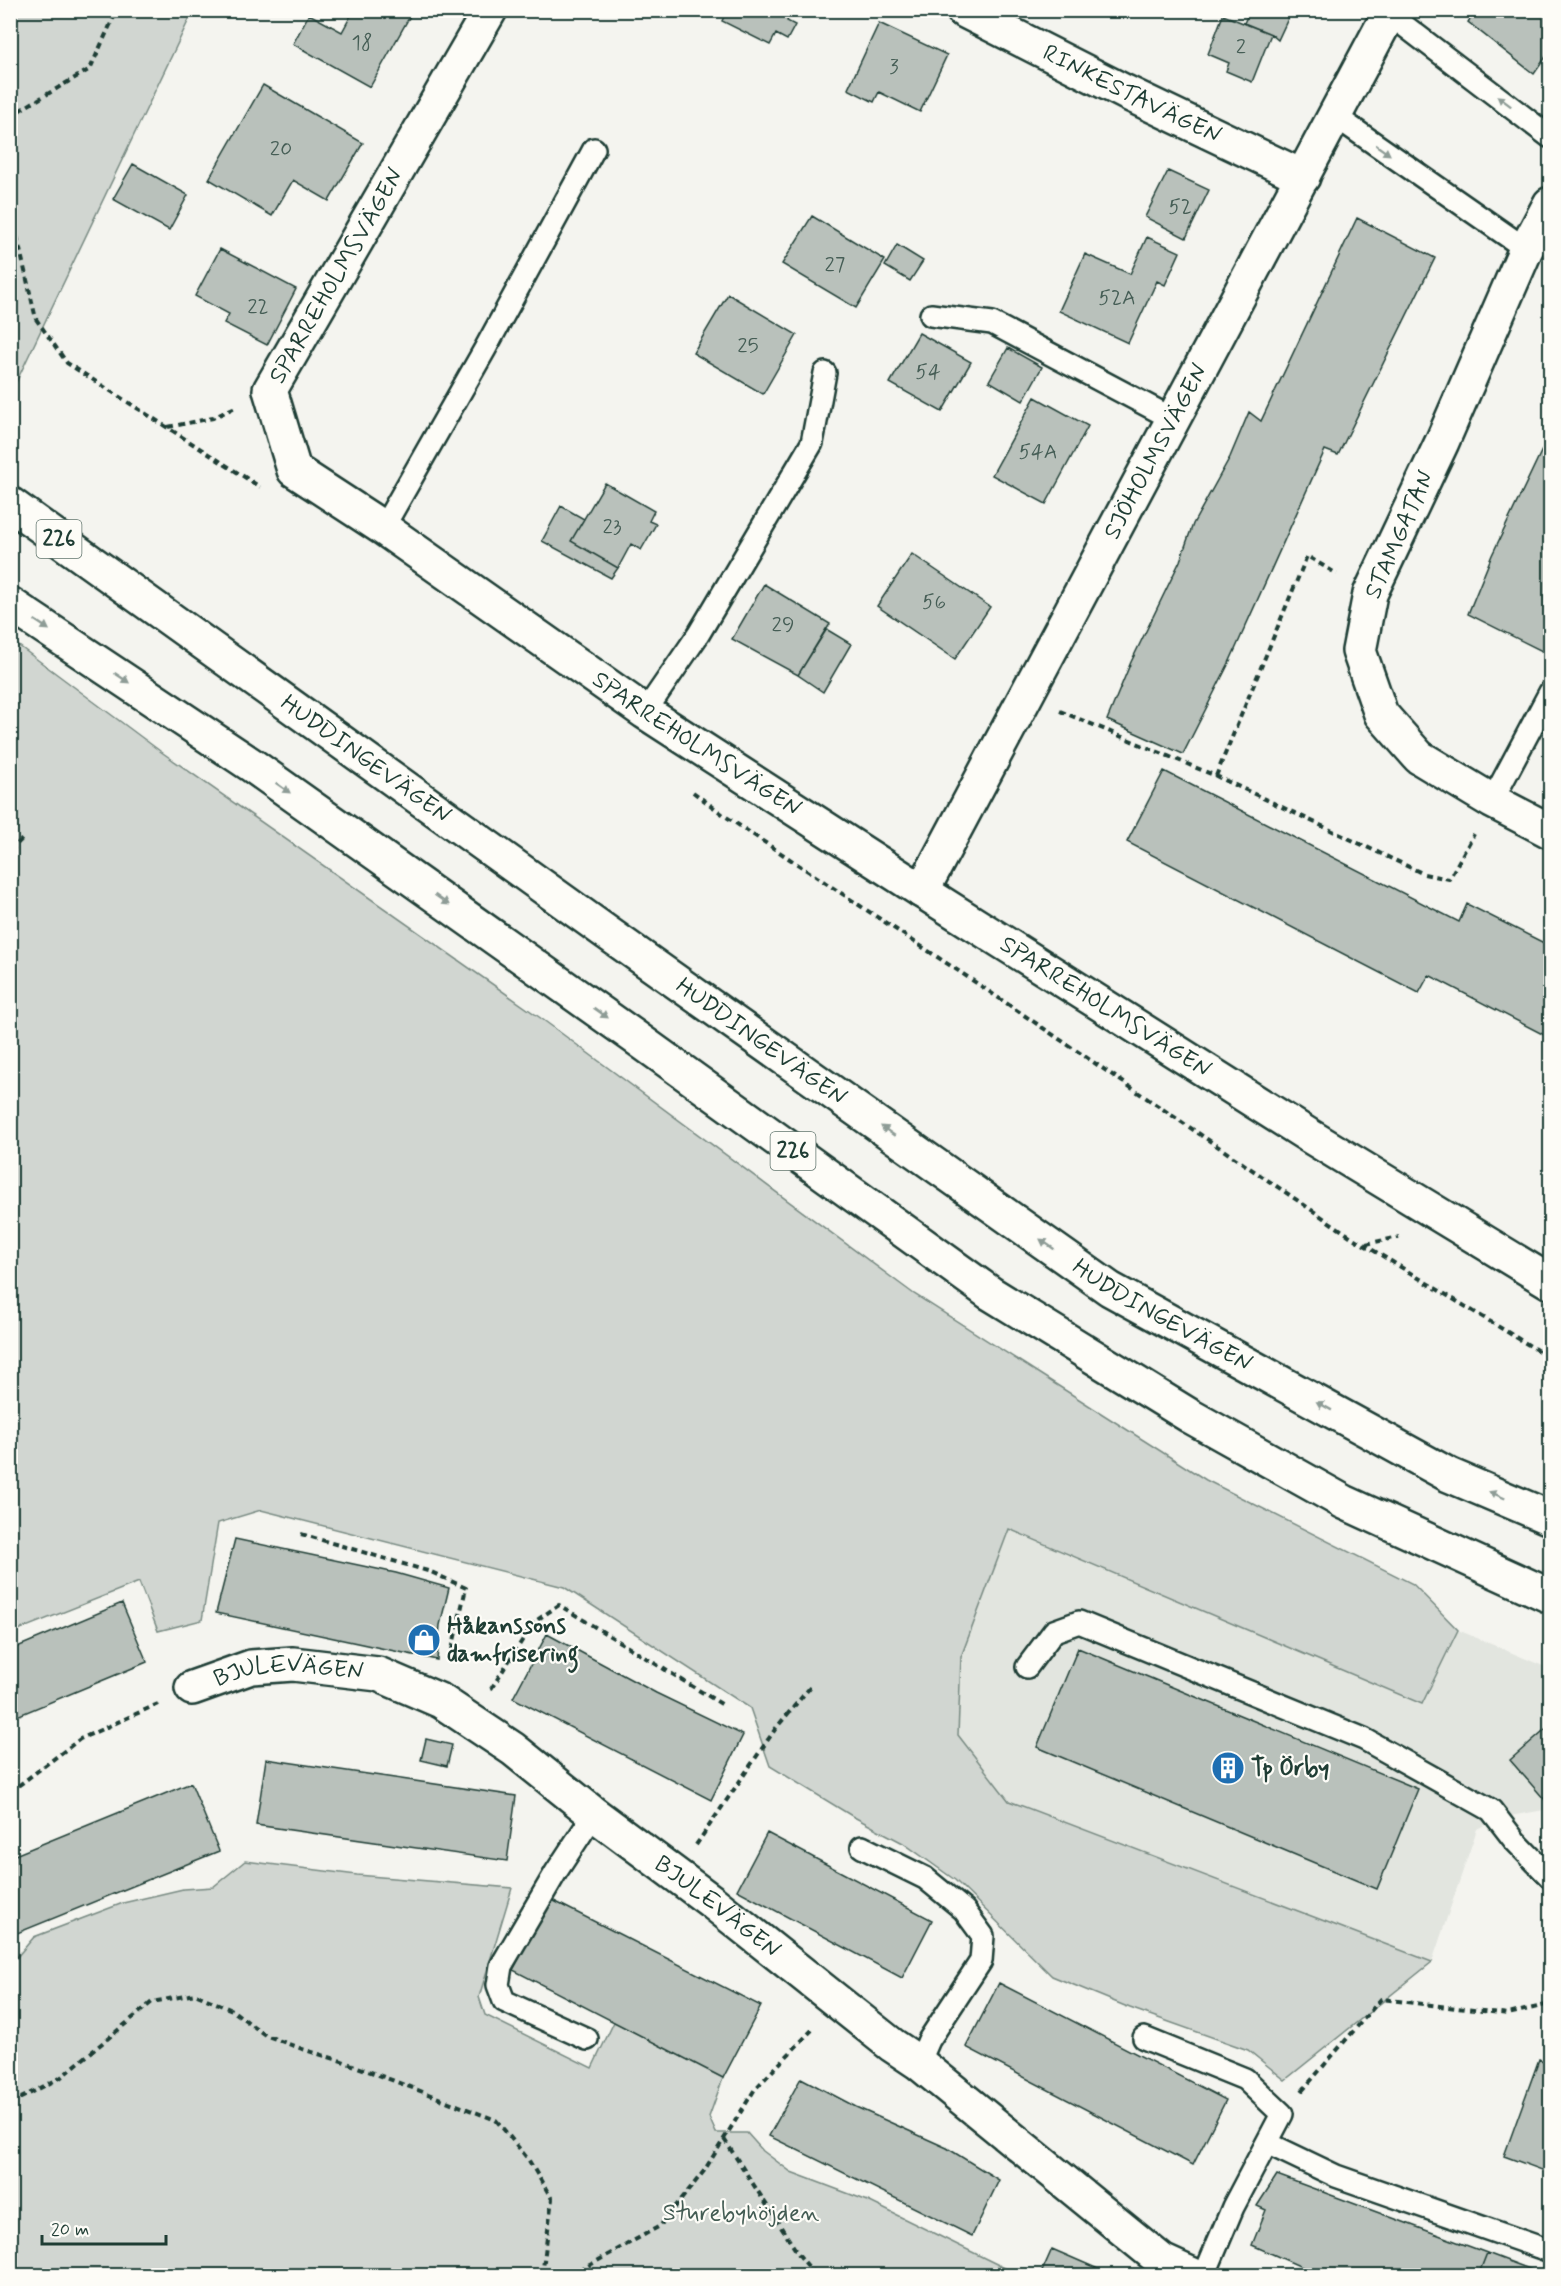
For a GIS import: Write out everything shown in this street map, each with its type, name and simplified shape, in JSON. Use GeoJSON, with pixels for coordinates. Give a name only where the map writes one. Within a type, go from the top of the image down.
{"type":"FeatureCollection","features":[{"type":"Feature","properties":{"kind":"street","name":"SPARREHOLMSVÄGEN"},"geometry":{"type":"LineString","coordinates":[[490,10],[270,390],[294,470],[383,528],[645,712],[922,891],[1298,1129],[1551,1282]]}},
{"type":"Feature","properties":{"kind":"street","name":"RINKESTAVÄGEN"},"geometry":{"type":"LineString","coordinates":[[963,10],[1125,92],[1303,177]]}},
{"type":"Feature","properties":{"kind":"street","name":"SJÖHOLMSVÄGEN"},"geometry":{"type":"LineString","coordinates":[[922,891],[1390,12]]}},
{"type":"Feature","properties":{"kind":"street","name":"STAMGATAN"},"geometry":{"type":"LineString","coordinates":[[1551,204],[1526,249],[1442,442],[1370,594],[1359,651],[1381,714],[1419,757],[1492,801],[1551,831]]}},
{"type":"Feature","properties":{"kind":"street","name":"HUDDINGEVÄGEN"},"geometry":{"type":"LineString","coordinates":[[10,504],[616,939],[1110,1289],[1449,1475],[1551,1518]]}},
{"type":"Feature","properties":{"kind":"street","name":"226"},"geometry":{"type":"LineString","coordinates":[[10,604],[263,773],[990,1293],[1190,1416],[1344,1502],[1551,1596]]}},
{"type":"Feature","properties":{"kind":"street","name":"BJULEVÄGEN"},"geometry":{"type":"LineString","coordinates":[[192,1688],[251,1667],[293,1664],[378,1674],[441,1701],[513,1749],[594,1814],[676,1874],[840,2002],[892,2045],[919,2063],[1158,2268],[1195,2276]]}},
{"type":"Feature","properties":{"kind":"lane"},"geometry":{"type":"LineString","coordinates":[[1390,12],[1551,137]]}},
{"type":"Feature","properties":{"kind":"lane"},"geometry":{"type":"LineString","coordinates":[[1335,116],[1526,249]]}},
{"type":"Feature","properties":{"kind":"lane"},"geometry":{"type":"LineString","coordinates":[[383,528],[485,349],[594,149]]}},
{"type":"Feature","properties":{"kind":"lane"},"geometry":{"type":"LineString","coordinates":[[931,315],[992,323],[1173,419]]}},
{"type":"Feature","properties":{"kind":"lane"},"geometry":{"type":"LineString","coordinates":[[645,712],[698,635],[812,443],[825,374]]}},
{"type":"Feature","properties":{"kind":"lane"},"geometry":{"type":"LineString","coordinates":[[1492,801],[1551,692]]}},
{"type":"Feature","properties":{"kind":"lane"},"geometry":{"type":"LineString","coordinates":[[1027,1667],[1054,1631],[1079,1622],[1364,1739],[1491,1809],[1515,1841],[1551,1877]]}},
{"type":"Feature","properties":{"kind":"lane"},"geometry":{"type":"LineString","coordinates":[[587,2039],[504,2001],[498,1985],[501,1966],[556,1872],[594,1814]]}},
{"type":"Feature","properties":{"kind":"lane"},"geometry":{"type":"LineString","coordinates":[[862,1847],[925,1878],[964,1910],[983,1936],[981,1961],[928,2040],[919,2063]]}},
{"type":"Feature","properties":{"kind":"lane"},"geometry":{"type":"LineString","coordinates":[[1144,2038],[1245,2079],[1282,2114],[1233,2206],[1204,2276]]}},
{"type":"Feature","properties":{"kind":"lane"},"geometry":{"type":"LineString","coordinates":[[1267,2143],[1336,2176],[1551,2251]]}},
{"type":"Feature","properties":{"kind":"path"},"geometry":{"type":"LineString","coordinates":[[10,116],[90,69],[117,10]]}},
{"type":"Feature","properties":{"kind":"path"},"geometry":{"type":"LineString","coordinates":[[10,206],[36,319],[67,363],[139,409]]}},
{"type":"Feature","properties":{"kind":"path"},"geometry":{"type":"LineString","coordinates":[[168,428],[213,418],[270,390]]}},
{"type":"Feature","properties":{"kind":"path"},"geometry":{"type":"LineString","coordinates":[[1216,776],[1307,556],[1370,594]]}},
{"type":"Feature","properties":{"kind":"path"},"geometry":{"type":"LineString","coordinates":[[1026,696],[1216,776],[1424,874],[1449,879],[1492,801]]}},
{"type":"Feature","properties":{"kind":"path"},"geometry":{"type":"LineString","coordinates":[[10,851],[23,838]]}},
{"type":"Feature","properties":{"kind":"path"},"geometry":{"type":"LineString","coordinates":[[301,1534],[431,1572],[466,1588],[441,1701]]}},
{"type":"Feature","properties":{"kind":"path"},"geometry":{"type":"LineString","coordinates":[[471,1720],[534,1622],[559,1605],[723,1705]]}},
{"type":"Feature","properties":{"kind":"path"},"geometry":{"type":"LineString","coordinates":[[676,1874],[776,1728],[812,1685]]}},
{"type":"Feature","properties":{"kind":"path"},"geometry":{"type":"LineString","coordinates":[[10,1792],[80,1739],[192,1688]]}},
{"type":"Feature","properties":{"kind":"path"},"geometry":{"type":"LineString","coordinates":[[10,2095],[21,2098],[60,2078],[152,2002],[195,1994],[232,2010],[265,2035],[342,2061],[496,2120],[528,2159],[552,2199],[542,2276]]}},
{"type":"Feature","properties":{"kind":"path"},"geometry":{"type":"LineString","coordinates":[[1282,2114],[1381,1999],[1508,2014],[1550,2004]]}},
{"type":"Feature","properties":{"kind":"path"},"geometry":{"type":"LineString","coordinates":[[570,2276],[660,2226],[704,2171],[755,2089],[840,2002]]}},
{"type":"Feature","properties":{"kind":"path"},"geometry":{"type":"LineString","coordinates":[[724,2139],[799,2255],[816,2276]]}},
{"type":"Feature","properties":{"kind":"shaded area"},"geometry":{"type":"Polygon","coordinates":[[[1009,1529],[1423,1703],[1458,1630],[1550,1669],[1550,1809],[1498,1818],[1477,1829],[1432,1962],[1265,1904],[1008,1801],[958,1735],[961,1657],[1009,1529]]]}},
{"type":"Feature","properties":{"kind":"green space"},"geometry":{"type":"Polygon","coordinates":[[[10,11],[193,11],[11,393],[10,11]]]}},
{"type":"Feature","properties":{"kind":"green space"},"geometry":{"type":"Polygon","coordinates":[[[11,640],[160,751],[542,1019],[914,1294],[1206,1480],[1413,1584],[1458,1630],[1422,1704],[1009,1529],[961,1657],[958,1735],[1009,1801],[1432,1962],[1285,2080],[1248,2050],[1130,2008],[1052,1976],[955,1880],[903,1843],[852,1816],[770,1766],[750,1708],[564,1587],[261,1510],[218,1523],[202,1620],[158,1631],[139,1582],[11,1633],[11,640]]]}},
{"type":"Feature","properties":{"kind":"green space","name":"Sturebyhöjden"},"geometry":{"type":"Polygon","coordinates":[[[245,1861],[357,1875],[512,1888],[479,1997],[485,2015],[592,2068],[614,2022],[723,2078],[709,2117],[716,2133],[747,2133],[763,2151],[791,2172],[868,2201],[1019,2275],[11,2276],[11,1964],[34,1937],[123,1903],[183,1889],[213,1887],[245,1861]]]}},
{"type":"Feature","properties":{"kind":"building"},"geometry":{"type":"Polygon","coordinates":[[[354,10],[403,10],[411,14],[370,87],[293,44],[309,14],[342,32],[354,10]]]}},
{"type":"Feature","properties":{"kind":"building"},"geometry":{"type":"Polygon","coordinates":[[[727,10],[792,10],[787,21],[795,25],[787,40],[776,34],[770,45],[722,21],[727,10]]]}},
{"type":"Feature","properties":{"kind":"building"},"geometry":{"type":"Polygon","coordinates":[[[1250,10],[1292,10],[1278,40],[1271,34],[1244,23],[1250,10]]]}},
{"type":"Feature","properties":{"kind":"building"},"geometry":{"type":"Polygon","coordinates":[[[1477,10],[1550,10],[1550,51],[1534,74],[1468,22],[1477,10]]]}},
{"type":"Feature","properties":{"kind":"building"},"geometry":{"type":"Polygon","coordinates":[[[1223,15],[1271,34],[1252,82],[1226,71],[1229,63],[1208,54],[1223,15]]]}},
{"type":"Feature","properties":{"kind":"building"},"geometry":{"type":"Polygon","coordinates":[[[879,23],[947,55],[920,112],[879,92],[874,102],[848,89],[879,23]]]}},
{"type":"Feature","properties":{"kind":"building"},"geometry":{"type":"Polygon","coordinates":[[[263,85],[363,143],[329,201],[293,180],[272,216],[209,179],[263,85]]]}},
{"type":"Feature","properties":{"kind":"building"},"geometry":{"type":"Polygon","coordinates":[[[133,164],[188,195],[169,230],[113,199],[133,164]]]}},
{"type":"Feature","properties":{"kind":"building"},"geometry":{"type":"Polygon","coordinates":[[[1168,171],[1209,190],[1186,238],[1145,217],[1168,171]]]}},
{"type":"Feature","properties":{"kind":"building"},"geometry":{"type":"Polygon","coordinates":[[[812,216],[885,260],[856,308],[782,264],[812,216]]]}},
{"type":"Feature","properties":{"kind":"building"},"geometry":{"type":"Polygon","coordinates":[[[1357,218],[1435,258],[1338,455],[1325,450],[1229,663],[1183,754],[1107,720],[1131,662],[1180,561],[1193,524],[1230,457],[1249,412],[1261,421],[1357,218]]]}},
{"type":"Feature","properties":{"kind":"building"},"geometry":{"type":"Polygon","coordinates":[[[1147,237],[1180,252],[1165,285],[1157,281],[1128,343],[1059,311],[1085,254],[1130,274],[1147,237]]]}},
{"type":"Feature","properties":{"kind":"building"},"geometry":{"type":"Polygon","coordinates":[[[897,245],[923,261],[910,281],[885,266],[897,245]]]}},
{"type":"Feature","properties":{"kind":"building"},"geometry":{"type":"Polygon","coordinates":[[[220,249],[296,289],[267,345],[224,323],[229,314],[195,296],[220,249]]]}},
{"type":"Feature","properties":{"kind":"building"},"geometry":{"type":"Polygon","coordinates":[[[728,294],[797,335],[763,394],[693,353],[728,294]]]}},
{"type":"Feature","properties":{"kind":"building"},"geometry":{"type":"Polygon","coordinates":[[[919,333],[971,362],[942,412],[890,383],[919,333]]]}},
{"type":"Feature","properties":{"kind":"building"},"geometry":{"type":"Polygon","coordinates":[[[1008,348],[1042,367],[1023,401],[989,381],[1008,348]]]}},
{"type":"Feature","properties":{"kind":"building"},"geometry":{"type":"Polygon","coordinates":[[[1035,397],[1088,426],[1046,504],[992,475],[1035,397]]]}},
{"type":"Feature","properties":{"kind":"building"},"geometry":{"type":"Polygon","coordinates":[[[1550,433],[1550,644],[1546,653],[1468,614],[1492,555],[1550,433]]]}},
{"type":"Feature","properties":{"kind":"building"},"geometry":{"type":"Polygon","coordinates":[[[605,483],[654,511],[649,521],[656,524],[641,550],[631,544],[618,568],[571,541],[605,483]]]}},
{"type":"Feature","properties":{"kind":"building"},"geometry":{"type":"Polygon","coordinates":[[[561,506],[584,519],[571,541],[618,568],[611,578],[542,541],[561,506]]]}},
{"type":"Feature","properties":{"kind":"building"},"geometry":{"type":"Polygon","coordinates":[[[912,554],[990,607],[955,659],[877,606],[912,554]]]}},
{"type":"Feature","properties":{"kind":"building"},"geometry":{"type":"Polygon","coordinates":[[[764,584],[830,624],[798,675],[732,639],[764,584]]]}},
{"type":"Feature","properties":{"kind":"building"},"geometry":{"type":"Polygon","coordinates":[[[826,629],[851,644],[823,692],[798,675],[826,629]]]}},
{"type":"Feature","properties":{"kind":"building"},"geometry":{"type":"Polygon","coordinates":[[[1164,771],[1459,922],[1467,904],[1550,946],[1550,1038],[1429,975],[1419,993],[1127,842],[1164,771]]]}},
{"type":"Feature","properties":{"kind":"building"},"geometry":{"type":"Polygon","coordinates":[[[235,1539],[396,1573],[449,1588],[440,1625],[437,1660],[216,1613],[235,1539]]]}},
{"type":"Feature","properties":{"kind":"building"},"geometry":{"type":"Polygon","coordinates":[[[122,1603],[147,1662],[10,1719],[10,1650],[122,1603]]]}},
{"type":"Feature","properties":{"kind":"building"},"geometry":{"type":"Polygon","coordinates":[[[547,1634],[656,1693],[743,1735],[711,1800],[513,1698],[547,1634]]]}},
{"type":"Feature","properties":{"kind":"building","name":"Tp Örby"},"geometry":{"type":"Polygon","coordinates":[[[1078,1648],[1418,1789],[1377,1889],[1037,1747],[1078,1648]]]}},
{"type":"Feature","properties":{"kind":"building"},"geometry":{"type":"Polygon","coordinates":[[[1550,1725],[1550,1796],[1545,1800],[1510,1760],[1550,1725]]]}},
{"type":"Feature","properties":{"kind":"building"},"geometry":{"type":"Polygon","coordinates":[[[426,1739],[452,1745],[447,1766],[421,1760],[426,1739]]]}},
{"type":"Feature","properties":{"kind":"building"},"geometry":{"type":"Polygon","coordinates":[[[266,1759],[516,1796],[507,1861],[256,1825],[266,1759]]]}},
{"type":"Feature","properties":{"kind":"building"},"geometry":{"type":"Polygon","coordinates":[[[191,1783],[219,1851],[10,1936],[10,1857],[191,1783]]]}},
{"type":"Feature","properties":{"kind":"building"},"geometry":{"type":"Polygon","coordinates":[[[767,1833],[932,1920],[902,1978],[737,1890],[767,1833]]]}},
{"type":"Feature","properties":{"kind":"building"},"geometry":{"type":"Polygon","coordinates":[[[550,1899],[761,2006],[723,2078],[513,1970],[550,1899]]]}},
{"type":"Feature","properties":{"kind":"building"},"geometry":{"type":"Polygon","coordinates":[[[999,1983],[1226,2100],[1193,2165],[966,2047],[999,1983]]]}},
{"type":"Feature","properties":{"kind":"building"},"geometry":{"type":"Polygon","coordinates":[[[1539,2059],[1550,2064],[1550,2173],[1504,2156],[1539,2059]]]}},
{"type":"Feature","properties":{"kind":"building"},"geometry":{"type":"Polygon","coordinates":[[[801,2078],[856,2107],[947,2148],[999,2180],[972,2236],[769,2136],[801,2078]]]}},
{"type":"Feature","properties":{"kind":"building"},"geometry":{"type":"Polygon","coordinates":[[[1277,2175],[1487,2253],[1478,2276],[1322,2276],[1252,2245],[1266,2210],[1257,2206],[1277,2175]]]}},
{"type":"Feature","properties":{"kind":"building"},"geometry":{"type":"Polygon","coordinates":[[[1052,2249],[1112,2275],[1040,2276],[1052,2249]]]}},
{"type":"Feature","properties":{"kind":"building"},"geometry":{"type":"Polygon","coordinates":[[[1487,2253],[1548,2276],[1478,2276],[1487,2253]]]}},
{"type":"Feature","properties":{"kind":"place","name":"Håkanssons damfrisering"},"geometry":{"type":"Point","coordinates":[424,1640]}},
{"type":"Feature","properties":{"kind":"place","name":"Tp Örby"},"geometry":{"type":"Point","coordinates":[1228,1768]}}]}
